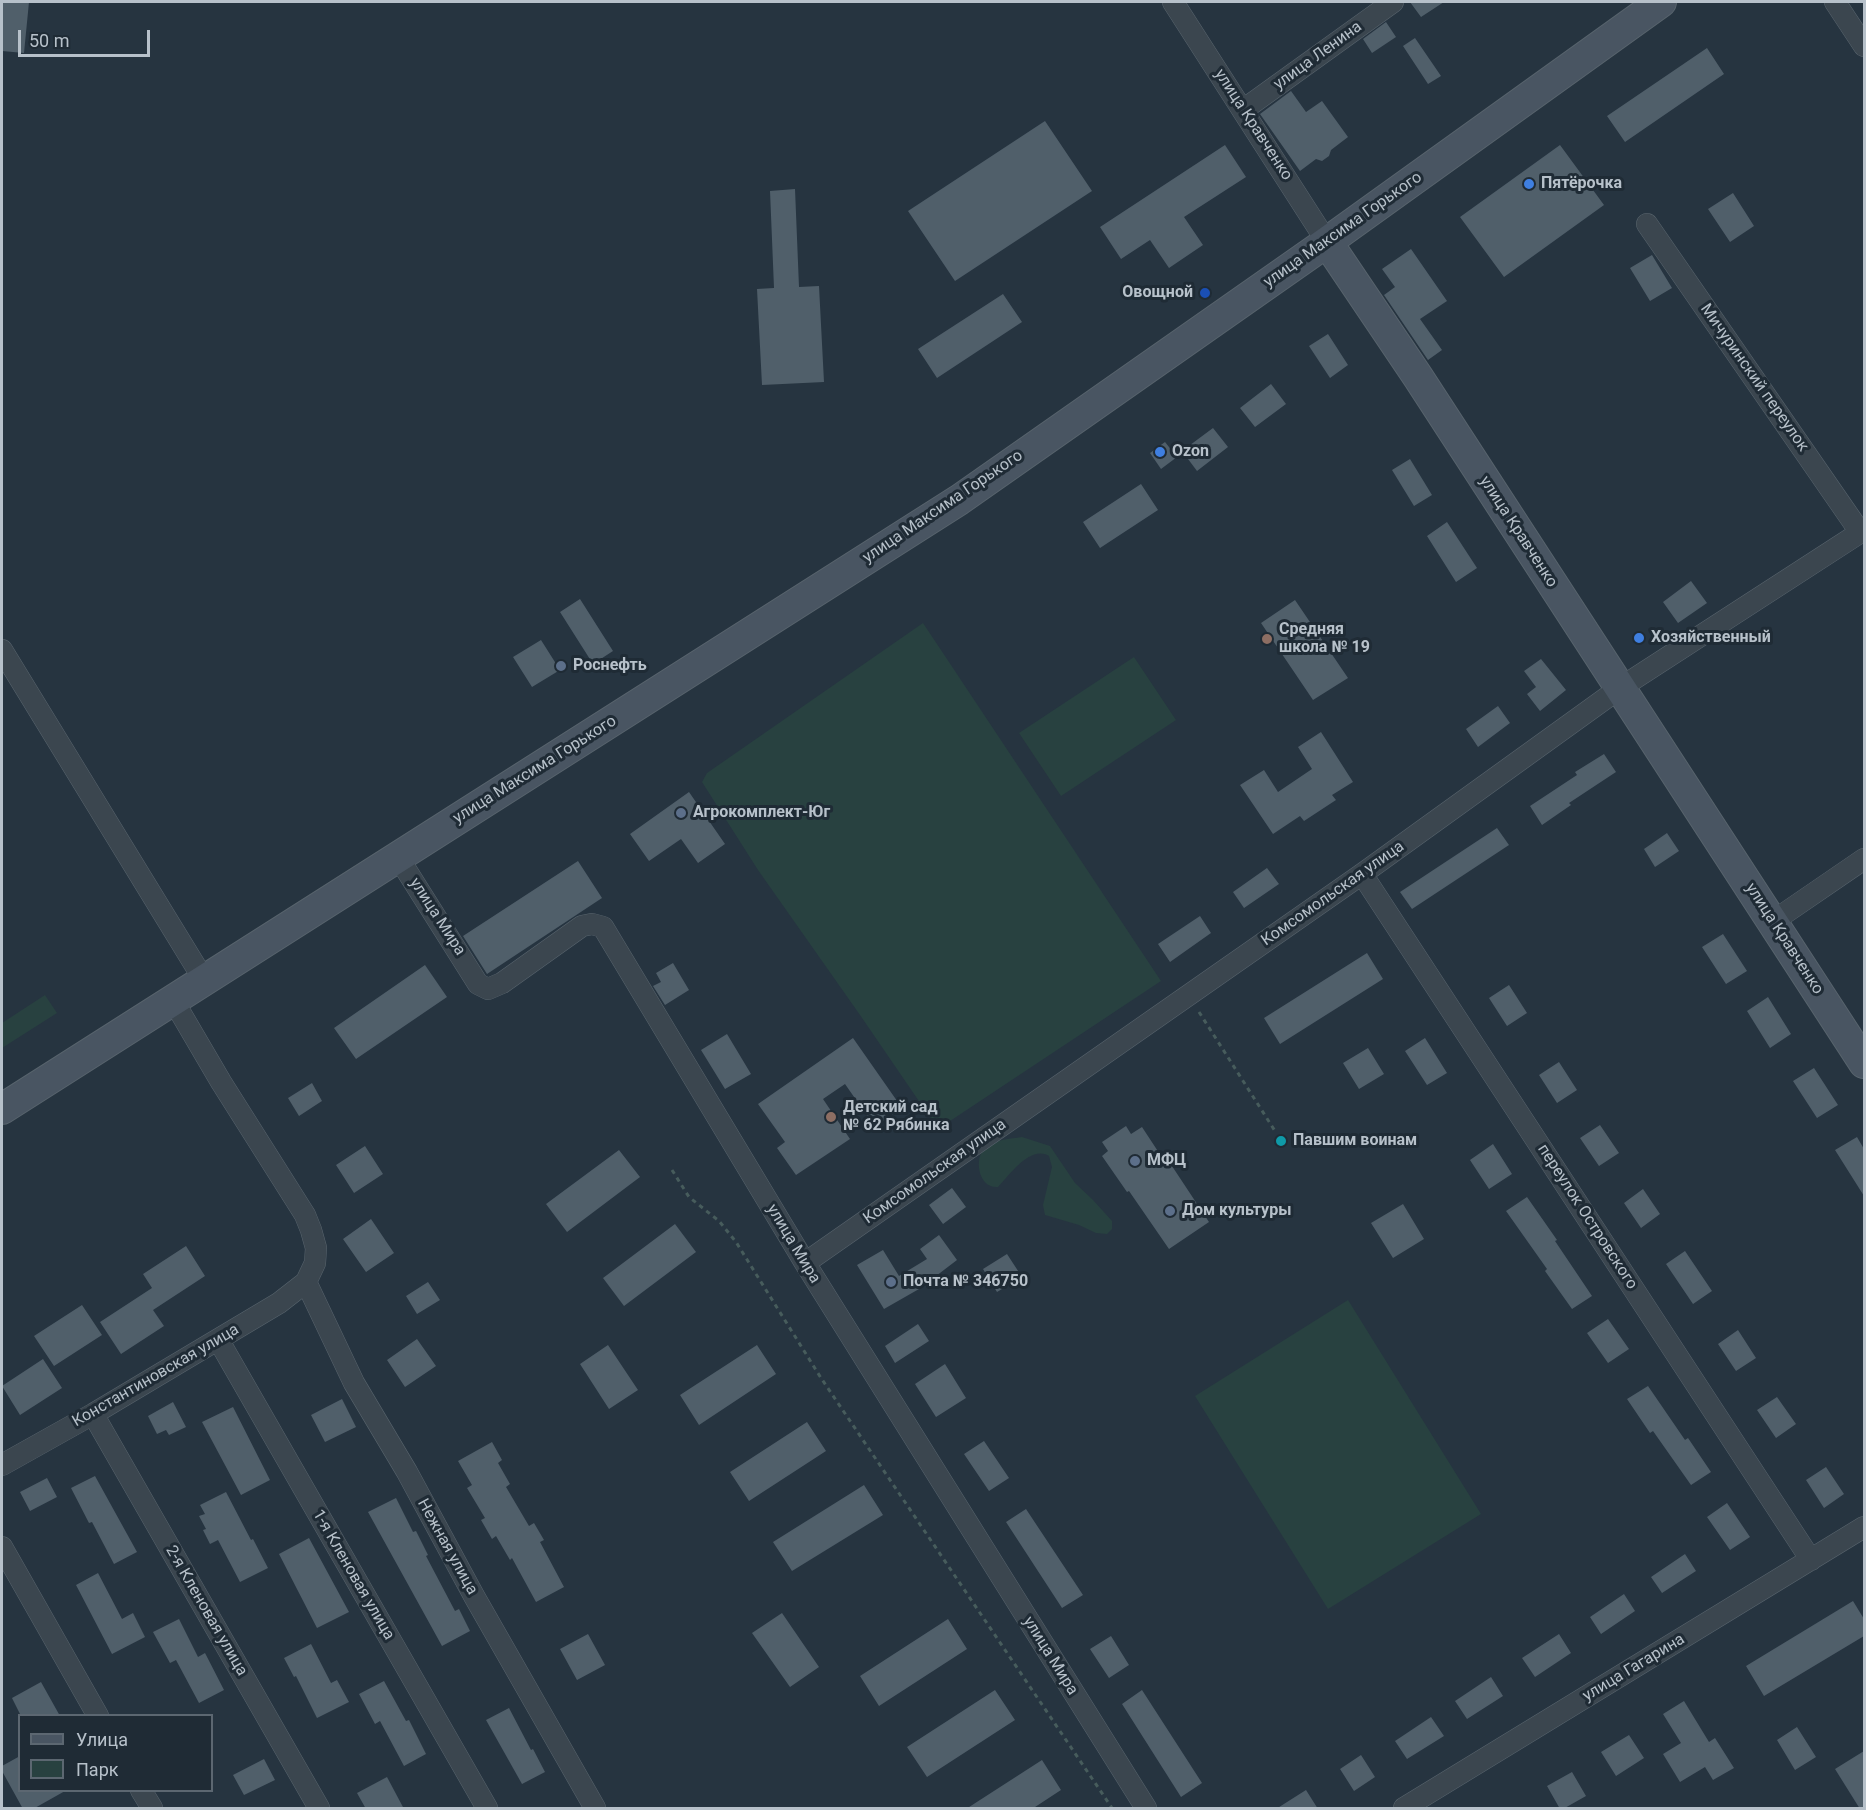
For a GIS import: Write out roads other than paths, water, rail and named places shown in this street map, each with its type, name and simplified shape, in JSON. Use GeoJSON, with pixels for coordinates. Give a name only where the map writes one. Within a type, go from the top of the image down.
{"type":"FeatureCollection","features":[{"type":"Feature","properties":{"kind":"main road","name":"улица Максима Горького"},"geometry":{"type":"LineString","coordinates":[[2,1109],[959,500],[1327,242],[1661,2]]}},
{"type":"Feature","properties":{"kind":"main road","name":"улица Кравченко"},"geometry":{"type":"LineString","coordinates":[[1327,242],[1418,377],[1864,1063]]}},
{"type":"Feature","properties":{"kind":"street","name":"улица Кравченко"},"geometry":{"type":"LineString","coordinates":[[1173,2],[1327,242]]}},
{"type":"Feature","properties":{"kind":"street","name":"улица Ленина"},"geometry":{"type":"LineString","coordinates":[[1243,110],[1393,2]]}},
{"type":"Feature","properties":{"kind":"street"},"geometry":{"type":"LineString","coordinates":[[1835,2],[1864,46]]}},
{"type":"Feature","properties":{"kind":"street","name":"Мичуринский переулок"},"geometry":{"type":"LineString","coordinates":[[1647,224],[1862,531]]}},
{"type":"Feature","properties":{"kind":"street","name":"Комсомольская улица"},"geometry":{"type":"LineString","coordinates":[[805,1263],[1362,874],[1620,688],[1862,531]]}},
{"type":"Feature","properties":{"kind":"street"},"geometry":{"type":"LineString","coordinates":[[2,650],[204,980]]}},
{"type":"Feature","properties":{"kind":"street","name":"улица Мира"},"geometry":{"type":"LineString","coordinates":[[398,857],[478,984],[488,989],[502,983],[582,926],[592,924],[603,927],[805,1263],[1146,1809]]}},
{"type":"Feature","properties":{"kind":"street"},"geometry":{"type":"LineString","coordinates":[[1772,922],[1864,859]]}},
{"type":"Feature","properties":{"kind":"street","name":"переулок Островского"},"geometry":{"type":"LineString","coordinates":[[1362,874],[1811,1560]]}},
{"type":"Feature","properties":{"kind":"street"},"geometry":{"type":"LineString","coordinates":[[172,1000],[305,1215],[316,1248],[315,1263],[306,1282]]}},
{"type":"Feature","properties":{"kind":"street","name":"Константиновская улица"},"geometry":{"type":"LineString","coordinates":[[2,1465],[219,1341],[279,1303],[306,1282]]}},
{"type":"Feature","properties":{"kind":"street","name":"Нежная улица"},"geometry":{"type":"LineString","coordinates":[[306,1282],[354,1383],[407,1472],[474,1596],[595,1809]]}},
{"type":"Feature","properties":{"kind":"street","name":"1-я Кленовая улица"},"geometry":{"type":"LineString","coordinates":[[219,1341],[487,1809]]}},
{"type":"Feature","properties":{"kind":"street","name":"2-я Кленовая улица"},"geometry":{"type":"LineString","coordinates":[[93,1414],[319,1809]]}},
{"type":"Feature","properties":{"kind":"street","name":"улица Гагарина"},"geometry":{"type":"LineString","coordinates":[[1404,1809],[1864,1527]]}},
{"type":"Feature","properties":{"kind":"street"},"geometry":{"type":"LineString","coordinates":[[2,1547],[97,1714]]}},
{"type":"Feature","properties":{"kind":"street"},"geometry":{"type":"LineString","coordinates":[[142,1792],[152,1809]]}},
{"type":"Feature","properties":{"kind":"place","name":"Пятёрочка"},"geometry":{"type":"Point","coordinates":[1529,184]}},
{"type":"Feature","properties":{"kind":"place","name":"Овощной"},"geometry":{"type":"Point","coordinates":[1205,293]}},
{"type":"Feature","properties":{"kind":"place","name":"Ozon"},"geometry":{"type":"Point","coordinates":[1160,452]}},
{"type":"Feature","properties":{"kind":"place","name":"Хозяйственный"},"geometry":{"type":"Point","coordinates":[1639,638]}},
{"type":"Feature","properties":{"kind":"place","name":"Средняя школа № 19"},"geometry":{"type":"Point","coordinates":[1267,639]}},
{"type":"Feature","properties":{"kind":"place","name":"Роснефть"},"geometry":{"type":"Point","coordinates":[561,666]}},
{"type":"Feature","properties":{"kind":"place","name":"Агрокомплект-Юг"},"geometry":{"type":"Point","coordinates":[681,813]}},
{"type":"Feature","properties":{"kind":"place","name":"Детский сад № 62 Рябинка"},"geometry":{"type":"Point","coordinates":[831,1117]}},
{"type":"Feature","properties":{"kind":"place","name":"Павшим воинам"},"geometry":{"type":"Point","coordinates":[1281,1141]}},
{"type":"Feature","properties":{"kind":"place","name":"МФЦ"},"geometry":{"type":"Point","coordinates":[1135,1161]}},
{"type":"Feature","properties":{"kind":"place","name":"Дом культуры"},"geometry":{"type":"Point","coordinates":[1170,1211]}},
{"type":"Feature","properties":{"kind":"place","name":"Почта № 346750"},"geometry":{"type":"Point","coordinates":[891,1282]}}]}
